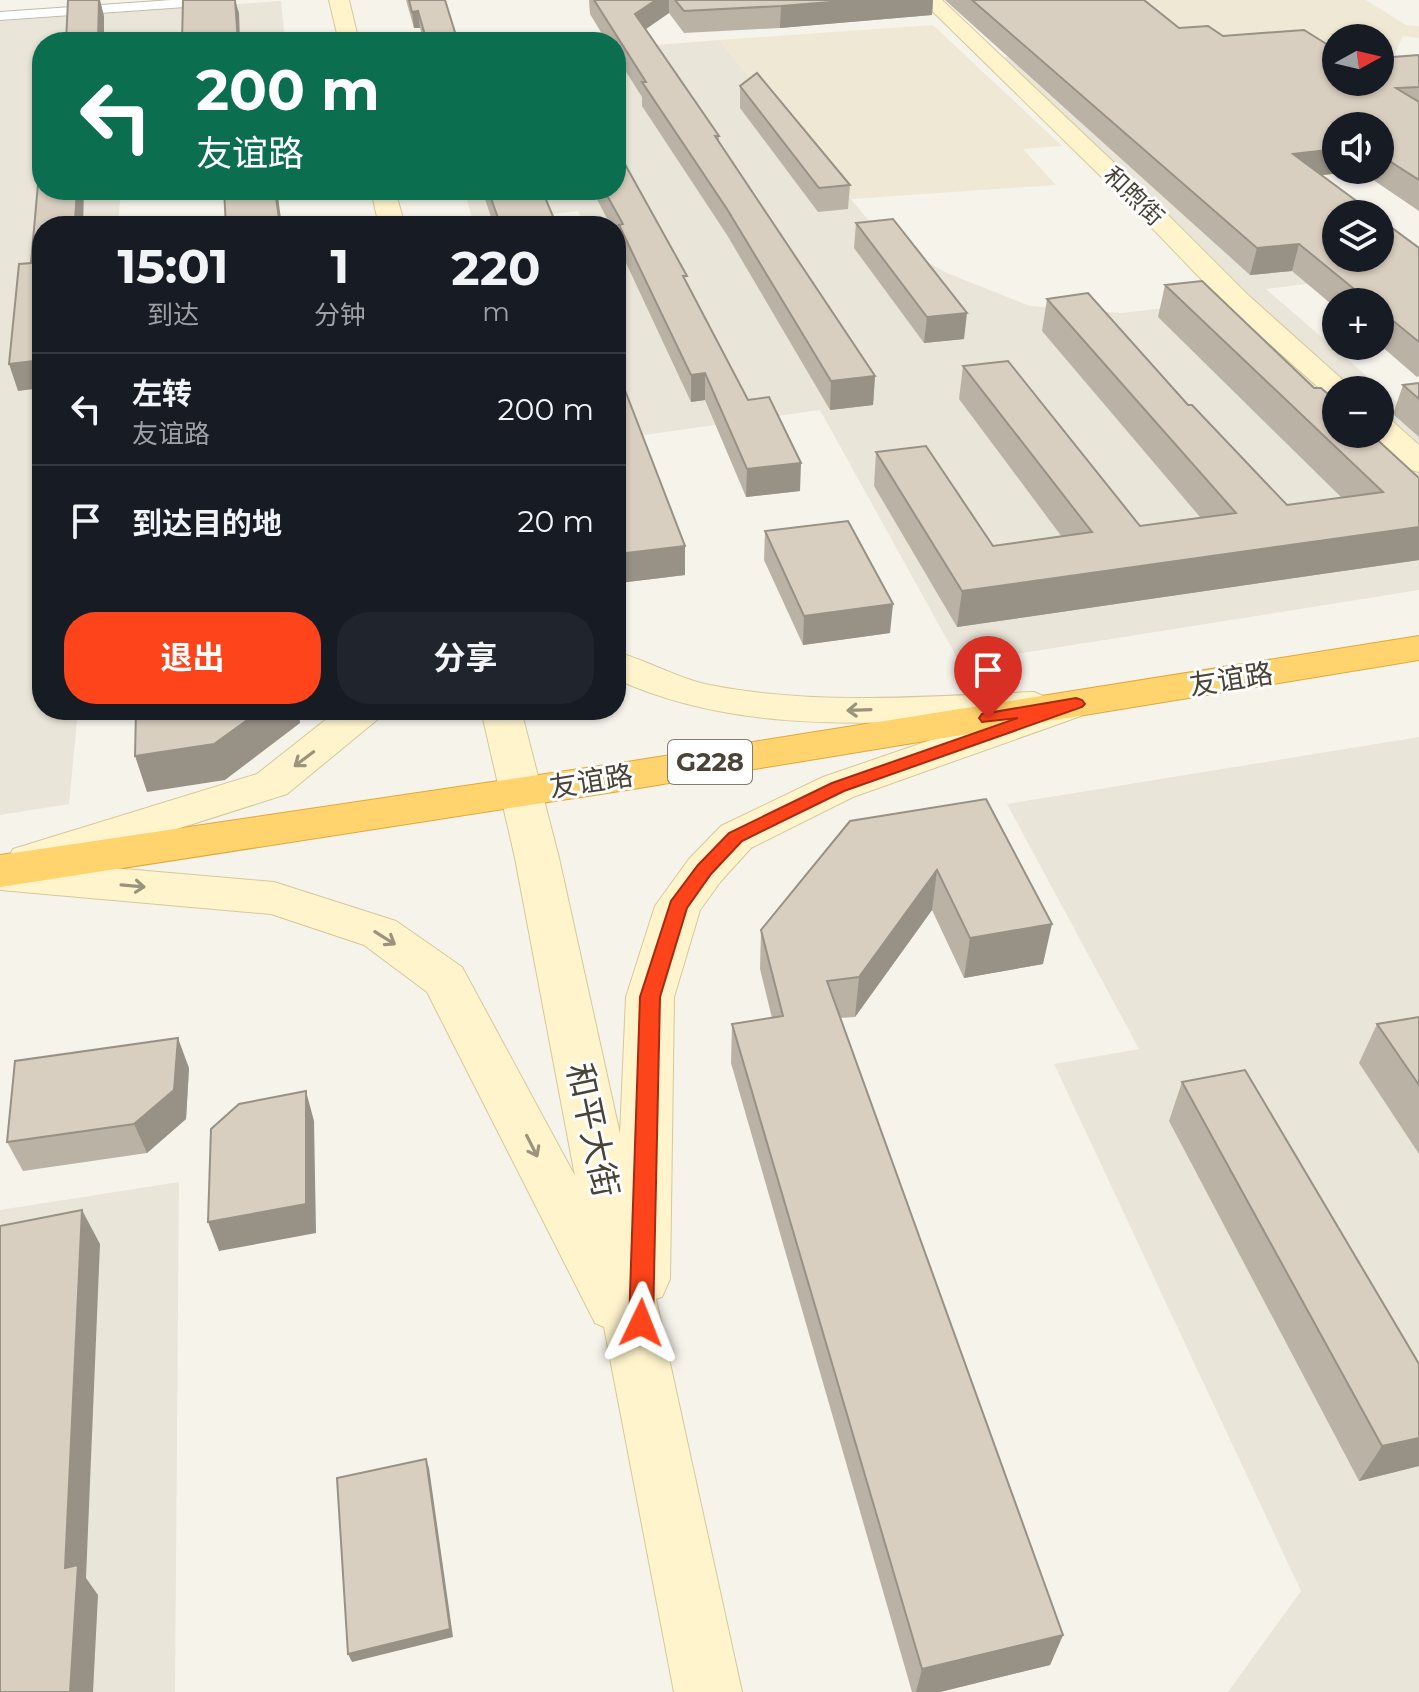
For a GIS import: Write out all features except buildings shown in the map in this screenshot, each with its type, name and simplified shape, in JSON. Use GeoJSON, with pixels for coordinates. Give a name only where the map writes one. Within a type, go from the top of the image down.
{"type":"FeatureCollection","features":[{"type":"Feature","properties":{"kind":"highway","name":"友谊路"},"geometry":{"type":"LineString","coordinates":[[0,871],[519,792],[1419,648]]}},
{"type":"Feature","properties":{"kind":"main road"},"geometry":{"type":"LineString","coordinates":[[339,0],[347,32]]}},
{"type":"Feature","properties":{"kind":"main road","name":"和煦街"},"geometry":{"type":"LineString","coordinates":[[931,0],[1135,196],[1237,300],[1323,376]]}},
{"type":"Feature","properties":{"kind":"main road"},"geometry":{"type":"LineString","coordinates":[[1394,440],[1419,462]]}},
{"type":"Feature","properties":{"kind":"main road"},"geometry":{"type":"LineString","coordinates":[[626,670],[689,692],[799,711],[1076,704]]}},
{"type":"Feature","properties":{"kind":"main road"},"geometry":{"type":"LineString","coordinates":[[640,1353],[650,997],[678,906],[705,870],[736,837],[838,787],[1076,704]]}},
{"type":"Feature","properties":{"kind":"main road"},"geometry":{"type":"LineString","coordinates":[[0,871],[272,784],[352,720]]}},
{"type":"Feature","properties":{"kind":"main road","name":"和平大街"},"geometry":{"type":"LineString","coordinates":[[503,720],[537,858],[708,1692]]}},
{"type":"Feature","properties":{"kind":"main road"},"geometry":{"type":"LineString","coordinates":[[0,871],[274,898],[380,933],[445,980],[640,1353]]}},
{"type":"Feature","properties":{"kind":"street"},"geometry":{"type":"LineString","coordinates":[[0,16],[228,0]]}},
{"type":"Feature","properties":{"kind":"shaded area"},"geometry":{"type":"Polygon","coordinates":[[[1137,0],[1366,0],[1406,25],[1419,26],[1419,38],[1403,36],[1396,51],[1394,24],[1322,24],[1322,48],[1200,43],[1137,0]]]}},
{"type":"Feature","properties":{"kind":"shaded area"},"geometry":{"type":"Polygon","coordinates":[[[281,1],[284,32],[32,32],[32,200],[120,200],[119,216],[32,216],[32,720],[77,720],[69,804],[0,815],[0,21],[281,1]]]}},
{"type":"Feature","properties":{"kind":"shaded area"},"geometry":{"type":"Polygon","coordinates":[[[933,25],[1062,146],[1023,149],[1056,185],[851,199],[719,40],[933,25]]]}},
{"type":"Feature","properties":{"kind":"shaded area"},"geometry":{"type":"Polygon","coordinates":[[[719,40],[884,239],[947,273],[1030,306],[1121,313],[1236,300],[989,58],[1200,43],[1322,78],[1322,96],[1350,96],[1366,112],[1322,112],[1322,133],[1286,150],[1322,176],[1322,184],[1333,184],[1356,200],[1322,200],[1322,272],[1394,272],[1394,228],[1419,246],[1419,270],[1266,289],[1322,337],[1322,360],[1348,360],[1367,376],[1322,376],[1322,448],[1394,448],[1394,400],[1398,403],[1419,400],[1419,590],[960,663],[820,410],[626,438],[626,216],[580,216],[578,211],[538,216],[472,216],[467,200],[626,200],[626,47],[719,40]]]}},
{"type":"Feature","properties":{"kind":"shaded area"},"geometry":{"type":"Polygon","coordinates":[[[1419,737],[1419,1692],[1228,1692],[1301,1591],[1054,1064],[1139,1049],[1007,804],[1419,737]]]}},
{"type":"Feature","properties":{"kind":"shaded area"},"geometry":{"type":"Polygon","coordinates":[[[179,1182],[175,1692],[0,1692],[0,1210],[179,1182]]]}},
{"type":"Feature","properties":{"kind":"route"},"geometry":{"type":"LineString","coordinates":[[641,1323],[650,997],[678,906],[705,870],[736,837],[838,787],[1076,704],[988,718]]}}]}
